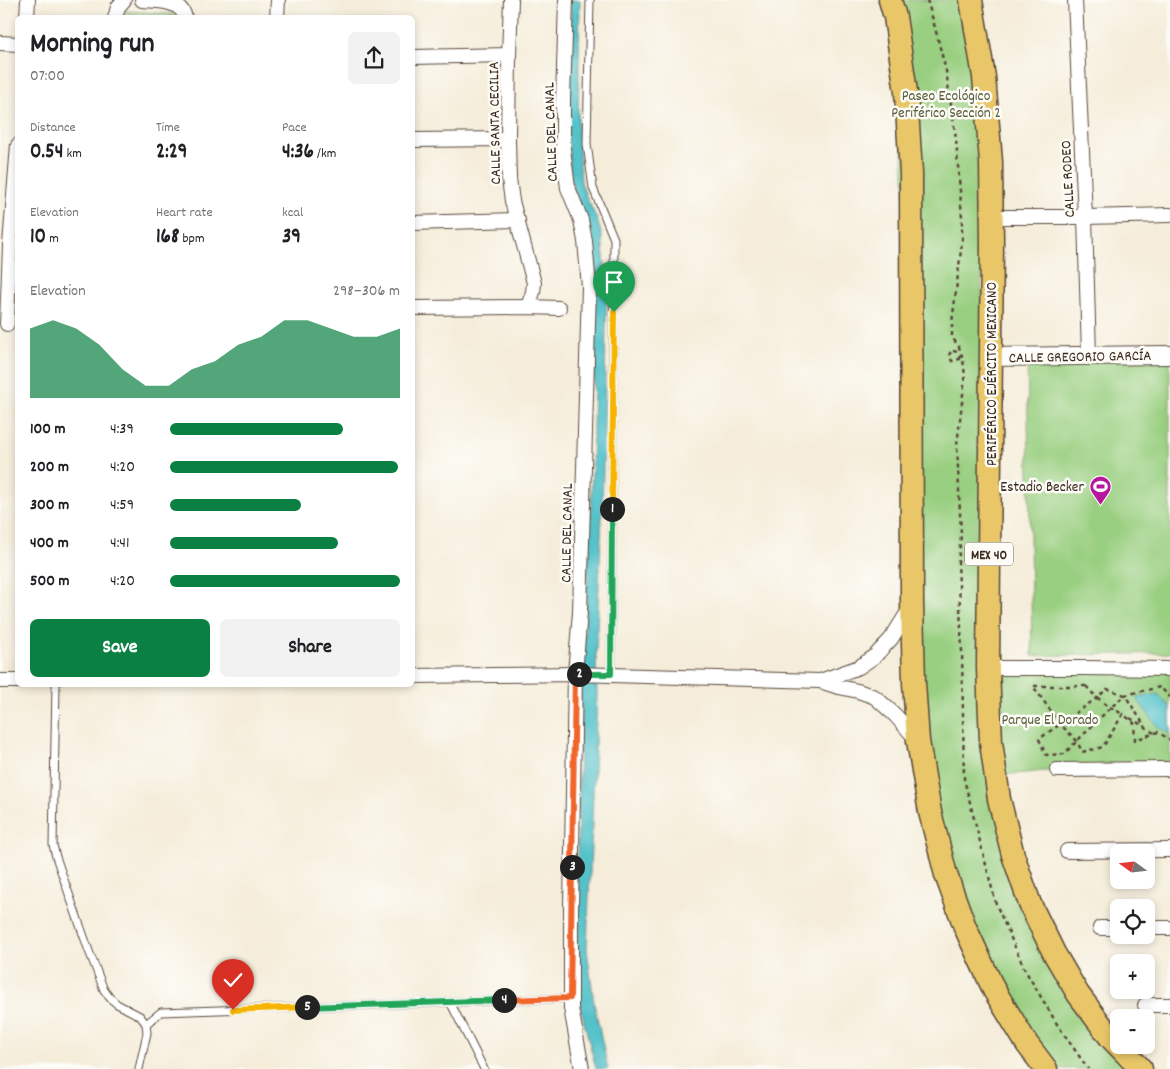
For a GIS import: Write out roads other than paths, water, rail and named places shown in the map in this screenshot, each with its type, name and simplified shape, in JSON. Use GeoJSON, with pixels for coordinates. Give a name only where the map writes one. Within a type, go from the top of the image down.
{"type":"FeatureCollection","features":[{"type":"Feature","properties":{"kind":"highway"},"geometry":{"type":"LineString","coordinates":[[890,0],[896,17],[906,92],[911,173],[912,604],[918,741],[930,812],[946,875],[965,927],[994,990],[1027,1044],[1046,1069]]}},
{"type":"Feature","properties":{"kind":"highway","name":"PERIFÉRICO EJÉRCITO MEXICANO"},"geometry":{"type":"LineString","coordinates":[[971,0],[984,77],[991,162],[988,668],[991,742],[999,799],[1013,855],[1030,904],[1054,953],[1078,994],[1110,1036],[1141,1069]]}},
{"type":"Feature","properties":{"kind":"street"},"geometry":{"type":"LineString","coordinates":[[27,15],[28,0]]}},
{"type":"Feature","properties":{"kind":"street"},"geometry":{"type":"LineString","coordinates":[[116,15],[118,7],[124,0]]}},
{"type":"Feature","properties":{"kind":"street"},"geometry":{"type":"LineString","coordinates":[[142,0],[176,5],[183,11],[184,15]]}},
{"type":"Feature","properties":{"kind":"street"},"geometry":{"type":"LineString","coordinates":[[277,15],[278,0]]}},
{"type":"Feature","properties":{"kind":"street","name":"CALLE SANTA CECILIA"},"geometry":{"type":"LineString","coordinates":[[511,0],[509,179],[512,201],[534,283],[528,307]]}},
{"type":"Feature","properties":{"kind":"street","name":"CALLE DEL CANAL"},"geometry":{"type":"LineString","coordinates":[[566,0],[564,149],[568,188],[581,220],[585,241],[589,287],[580,612],[575,674],[570,998],[570,1008],[582,1069]]}},
{"type":"Feature","properties":{"kind":"street"},"geometry":{"type":"LineString","coordinates":[[971,0],[976,0]]}},
{"type":"Feature","properties":{"kind":"street","name":"CALLE RODEO"},"geometry":{"type":"LineString","coordinates":[[1075,0],[1089,356]]}},
{"type":"Feature","properties":{"kind":"street"},"geometry":{"type":"LineString","coordinates":[[0,43],[15,44]]}},
{"type":"Feature","properties":{"kind":"street"},"geometry":{"type":"LineString","coordinates":[[415,57],[509,55]]}},
{"type":"Feature","properties":{"kind":"street"},"geometry":{"type":"LineString","coordinates":[[415,140],[508,139]]}},
{"type":"Feature","properties":{"kind":"street"},"geometry":{"type":"LineString","coordinates":[[7,324],[9,245],[15,178]]}},
{"type":"Feature","properties":{"kind":"street"},"geometry":{"type":"LineString","coordinates":[[991,217],[1085,218],[1170,215]]}},
{"type":"Feature","properties":{"kind":"street"},"geometry":{"type":"LineString","coordinates":[[415,223],[518,220]]}},
{"type":"Feature","properties":{"kind":"street"},"geometry":{"type":"LineString","coordinates":[[415,308],[559,308]]}},
{"type":"Feature","properties":{"kind":"street","name":"CALLE GREGORIO GARCÍA"},"geometry":{"type":"LineString","coordinates":[[990,357],[1170,355]]}},
{"type":"Feature","properties":{"kind":"street"},"geometry":{"type":"LineString","coordinates":[[820,681],[859,667],[875,656],[891,639],[912,604]]}},
{"type":"Feature","properties":{"kind":"street"},"geometry":{"type":"LineString","coordinates":[[988,668],[1170,669]]}},
{"type":"Feature","properties":{"kind":"street"},"geometry":{"type":"LineString","coordinates":[[415,676],[611,674],[820,681],[875,697],[895,715],[918,741]]}},
{"type":"Feature","properties":{"kind":"street"},"geometry":{"type":"LineString","coordinates":[[0,681],[15,681]]}},
{"type":"Feature","properties":{"kind":"street"},"geometry":{"type":"LineString","coordinates":[[1057,770],[1170,769]]}},
{"type":"Feature","properties":{"kind":"street"},"geometry":{"type":"LineString","coordinates":[[1067,851],[1170,850]]}},
{"type":"Feature","properties":{"kind":"street"},"geometry":{"type":"LineString","coordinates":[[1100,928],[1110,928]]}},
{"type":"Feature","properties":{"kind":"street"},"geometry":{"type":"LineString","coordinates":[[1155,928],[1170,928]]}},
{"type":"Feature","properties":{"kind":"street"},"geometry":{"type":"LineString","coordinates":[[1145,1006],[1170,1005]]}},
{"type":"Feature","properties":{"kind":"lane"},"geometry":{"type":"LineString","coordinates":[[590,0],[587,144],[593,188],[614,239],[611,674]]}},
{"type":"Feature","properties":{"kind":"lane"},"geometry":{"type":"LineString","coordinates":[[56,687],[53,845],[88,951],[104,990],[117,1004],[140,1016],[146,1024],[148,1033],[139,1069]]}},
{"type":"Feature","properties":{"kind":"lane"},"geometry":{"type":"LineString","coordinates":[[146,1024],[160,1012],[570,998]]}},
{"type":"Feature","properties":{"kind":"lane"},"geometry":{"type":"LineString","coordinates":[[450,1002],[484,1069]]}},
{"type":"Feature","properties":{"kind":"water"},"geometry":{"type":"Polygon","coordinates":[[[571,0],[580,0],[578,128],[581,182],[597,219],[602,236],[607,287],[602,515],[596,655],[597,695],[587,949],[594,1003],[608,1069],[596,1069],[580,1006],[575,953],[581,694],[591,515],[596,286],[593,241],[590,227],[577,201],[571,182],[567,126],[571,0]]]}},
{"type":"Feature","properties":{"kind":"water"},"geometry":{"type":"Polygon","coordinates":[[[1158,694],[1170,707],[1170,734],[1158,727],[1136,698],[1158,694]]]}},
{"type":"Feature","properties":{"kind":"place","name":"Estadio Becker"},"geometry":{"type":"Point","coordinates":[1100,505]}},
{"type":"Feature","properties":{"kind":"park label","name":"Paseo Ecológico Periférico Sección 2"},"geometry":{"type":"Point","coordinates":[946,104]}},
{"type":"Feature","properties":{"kind":"park label","name":"Parque El Dorado"},"geometry":{"type":"Point","coordinates":[1050,719]}}]}
